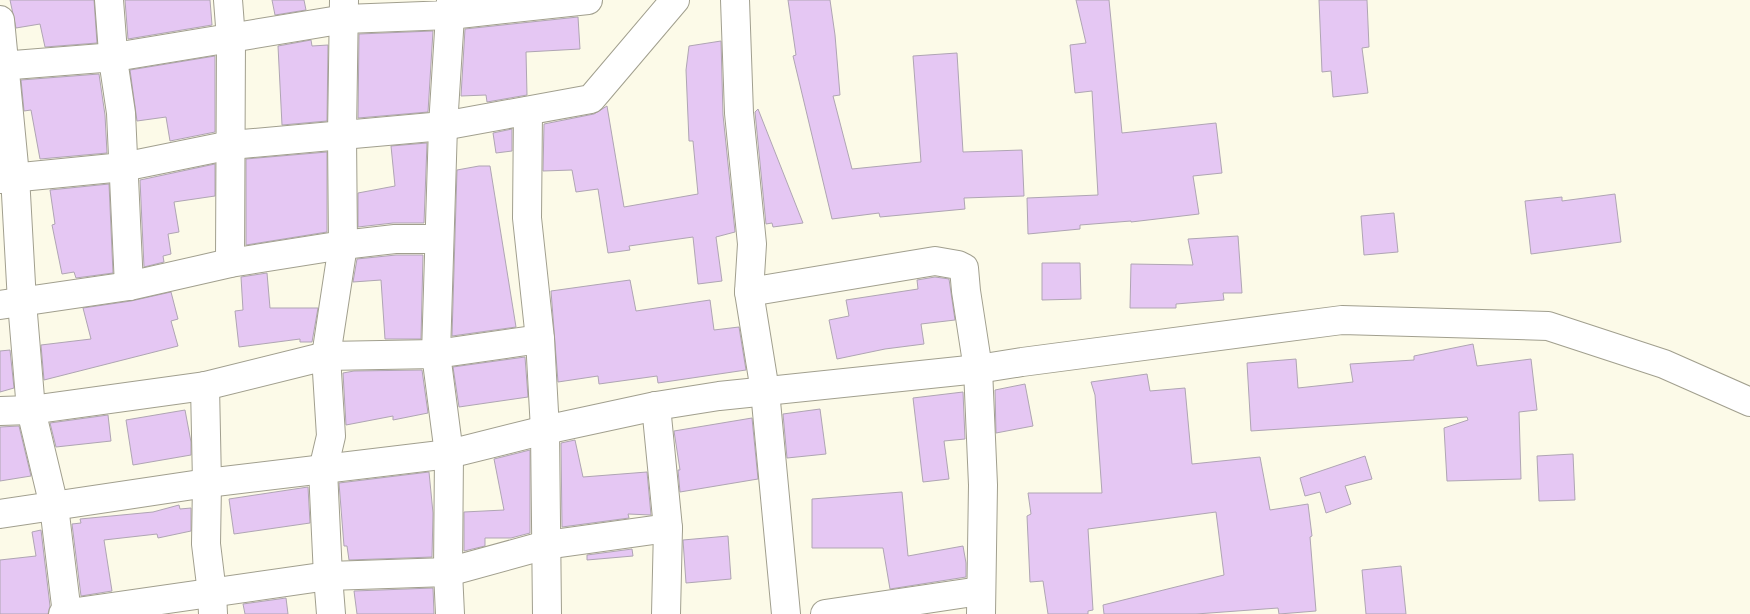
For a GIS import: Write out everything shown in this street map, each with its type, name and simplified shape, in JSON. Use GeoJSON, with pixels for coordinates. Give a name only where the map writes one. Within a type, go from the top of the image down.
{"type":"FeatureCollection","features":[{"type":"Feature","properties":{"kind":"street"},"geometry":{"type":"LineString","coordinates":[[109,0],[115,57],[114,66],[121,113],[129,286]]}},
{"type":"Feature","properties":{"kind":"street"},"geometry":{"type":"LineString","coordinates":[[228,0],[231,39],[230,263]]}},
{"type":"Feature","properties":{"kind":"street"},"geometry":{"type":"LineString","coordinates":[[3,66],[115,57],[231,39],[344,10],[450,8],[588,0]]}},
{"type":"Feature","properties":{"kind":"street"},"geometry":{"type":"LineString","coordinates":[[7,177],[124,167],[231,145],[443,126],[591,99],[676,0]]}},
{"type":"Feature","properties":{"kind":"street"},"geometry":{"type":"LineString","coordinates":[[735,0],[739,113],[752,244],[749,292],[765,391],[786,614]]}},
{"type":"Feature","properties":{"kind":"street"},"geometry":{"type":"LineString","coordinates":[[450,8],[443,126],[436,354],[449,454],[448,572],[450,614]]}},
{"type":"Feature","properties":{"kind":"street"},"geometry":{"type":"LineString","coordinates":[[332,614],[322,470],[331,436],[326,356],[343,245],[344,10]]}},
{"type":"Feature","properties":{"kind":"street"},"geometry":{"type":"LineString","coordinates":[[0,20],[11,304],[30,410],[54,506],[67,614]]}},
{"type":"Feature","properties":{"kind":"street"},"geometry":{"type":"LineString","coordinates":[[528,111],[527,218],[540,339],[545,430],[547,614]]}},
{"type":"Feature","properties":{"kind":"street"},"geometry":{"type":"LineString","coordinates":[[11,304],[129,286],[230,263],[343,245],[395,238],[439,239]]}},
{"type":"Feature","properties":{"kind":"street"},"geometry":{"type":"LineString","coordinates":[[749,292],[935,261],[958,265],[964,268],[978,369],[983,485],[981,603],[825,614]]}},
{"type":"Feature","properties":{"kind":"street"},"geometry":{"type":"LineString","coordinates":[[0,514],[207,483],[449,454],[545,430],[656,406],[765,391],[978,369],[1342,320],[1548,326],[1664,364],[1750,402]]}},
{"type":"Feature","properties":{"kind":"street"},"geometry":{"type":"LineString","coordinates":[[0,411],[30,410],[205,386],[326,356],[436,354],[540,339]]}},
{"type":"Feature","properties":{"kind":"street"},"geometry":{"type":"LineString","coordinates":[[205,386],[206,544],[212,604]]}},
{"type":"Feature","properties":{"kind":"street"},"geometry":{"type":"LineString","coordinates":[[656,406],[668,528],[666,614]]}},
{"type":"Feature","properties":{"kind":"street"},"geometry":{"type":"LineString","coordinates":[[63,614],[212,604],[328,576],[448,572],[546,545],[668,528]]}},
{"type":"Feature","properties":{"kind":"building"},"geometry":{"type":"Polygon","coordinates":[[[10,0],[94,0],[97,43],[45,47],[40,24],[16,28],[10,0]]]}},
{"type":"Feature","properties":{"kind":"building"},"geometry":{"type":"Polygon","coordinates":[[[125,0],[210,0],[212,25],[128,39],[125,0]]]}},
{"type":"Feature","properties":{"kind":"building"},"geometry":{"type":"Polygon","coordinates":[[[272,0],[304,0],[306,10],[275,15],[272,0]]]}},
{"type":"Feature","properties":{"kind":"building"},"geometry":{"type":"Polygon","coordinates":[[[788,0],[830,0],[840,95],[833,96],[852,169],[921,162],[913,56],[957,53],[963,152],[1022,150],[1024,196],[964,198],[965,209],[880,217],[879,213],[832,219],[793,56],[796,55],[788,0]]]}},
{"type":"Feature","properties":{"kind":"building"},"geometry":{"type":"Polygon","coordinates":[[[1076,0],[1109,0],[1122,133],[1216,123],[1222,173],[1193,176],[1199,214],[1131,222],[1080,225],[1080,229],[1028,234],[1027,198],[1098,195],[1092,91],[1075,93],[1070,45],[1086,43],[1076,0]]]}},
{"type":"Feature","properties":{"kind":"building"},"geometry":{"type":"Polygon","coordinates":[[[1319,0],[1367,0],[1369,47],[1362,48],[1368,93],[1333,97],[1331,71],[1322,72],[1319,0]]]}},
{"type":"Feature","properties":{"kind":"building"},"geometry":{"type":"Polygon","coordinates":[[[578,17],[580,49],[526,52],[527,95],[487,102],[486,95],[461,96],[465,29],[578,17]]]}},
{"type":"Feature","properties":{"kind":"building"},"geometry":{"type":"Polygon","coordinates":[[[433,31],[428,112],[358,118],[359,34],[433,31]]]}},
{"type":"Feature","properties":{"kind":"building"},"geometry":{"type":"Polygon","coordinates":[[[311,40],[312,46],[328,45],[327,121],[282,125],[278,46],[311,40]]]}},
{"type":"Feature","properties":{"kind":"building"},"geometry":{"type":"Polygon","coordinates":[[[721,41],[723,115],[735,232],[716,237],[722,281],[698,284],[693,237],[629,246],[630,250],[608,253],[598,189],[576,192],[572,170],[543,171],[544,124],[594,114],[607,106],[624,207],[698,194],[693,141],[689,141],[686,70],[689,46],[721,41]]]}},
{"type":"Feature","properties":{"kind":"building"},"geometry":{"type":"Polygon","coordinates":[[[215,56],[215,132],[170,141],[166,117],[137,121],[130,70],[215,56]]]}},
{"type":"Feature","properties":{"kind":"building"},"geometry":{"type":"Polygon","coordinates":[[[99,74],[105,115],[107,153],[40,159],[31,110],[24,111],[21,80],[99,74]]]}},
{"type":"Feature","properties":{"kind":"building"},"geometry":{"type":"Polygon","coordinates":[[[758,109],[803,223],[773,227],[772,223],[766,224],[755,112],[758,109]]]}},
{"type":"Feature","properties":{"kind":"building"},"geometry":{"type":"Polygon","coordinates":[[[512,129],[512,151],[496,153],[493,133],[512,129]]]}},
{"type":"Feature","properties":{"kind":"building"},"geometry":{"type":"Polygon","coordinates":[[[427,143],[424,223],[393,223],[358,227],[358,193],[395,186],[391,146],[427,143]]]}},
{"type":"Feature","properties":{"kind":"building"},"geometry":{"type":"Polygon","coordinates":[[[327,152],[327,232],[246,245],[246,159],[327,152]]]}},
{"type":"Feature","properties":{"kind":"building"},"geometry":{"type":"Polygon","coordinates":[[[215,164],[215,196],[174,202],[179,232],[168,234],[171,254],[163,256],[164,262],[144,267],[140,180],[215,164]]]}},
{"type":"Feature","properties":{"kind":"building"},"geometry":{"type":"Polygon","coordinates":[[[490,166],[516,327],[452,336],[457,170],[490,166]]]}},
{"type":"Feature","properties":{"kind":"building"},"geometry":{"type":"Polygon","coordinates":[[[109,184],[113,273],[76,278],[74,272],[62,274],[52,225],[55,224],[50,190],[109,184]]]}},
{"type":"Feature","properties":{"kind":"building"},"geometry":{"type":"Polygon","coordinates":[[[1615,194],[1621,242],[1531,254],[1525,201],[1562,197],[1562,201],[1615,194]]]}},
{"type":"Feature","properties":{"kind":"building"},"geometry":{"type":"Polygon","coordinates":[[[1394,213],[1398,252],[1364,255],[1361,216],[1394,213]]]}},
{"type":"Feature","properties":{"kind":"building"},"geometry":{"type":"Polygon","coordinates":[[[1238,236],[1242,293],[1223,293],[1224,300],[1176,304],[1176,308],[1130,308],[1131,264],[1193,265],[1188,239],[1238,236]]]}},
{"type":"Feature","properties":{"kind":"building"},"geometry":{"type":"Polygon","coordinates":[[[396,255],[423,255],[421,339],[385,339],[381,280],[353,282],[357,259],[396,255]]]}},
{"type":"Feature","properties":{"kind":"building"},"geometry":{"type":"Polygon","coordinates":[[[1042,263],[1080,263],[1081,299],[1042,300],[1042,263]]]}},
{"type":"Feature","properties":{"kind":"building"},"geometry":{"type":"Polygon","coordinates":[[[267,273],[270,308],[318,308],[312,342],[300,342],[300,339],[239,347],[235,311],[243,310],[241,277],[267,273]]]}},
{"type":"Feature","properties":{"kind":"building"},"geometry":{"type":"Polygon","coordinates":[[[935,277],[949,279],[955,320],[921,324],[924,344],[885,349],[837,359],[829,320],[849,316],[846,300],[918,289],[917,280],[935,277]]]}},
{"type":"Feature","properties":{"kind":"building"},"geometry":{"type":"Polygon","coordinates":[[[630,280],[636,311],[710,300],[714,330],[739,327],[746,370],[658,383],[657,376],[599,384],[598,376],[558,382],[551,291],[630,280]]]}},
{"type":"Feature","properties":{"kind":"building"},"geometry":{"type":"Polygon","coordinates":[[[171,292],[178,319],[171,321],[178,346],[44,380],[41,345],[91,339],[83,308],[131,301],[171,292]]]}},
{"type":"Feature","properties":{"kind":"building"},"geometry":{"type":"Polygon","coordinates":[[[1473,344],[1477,366],[1531,359],[1537,410],[1519,412],[1521,479],[1447,481],[1444,428],[1468,420],[1467,417],[1251,431],[1247,363],[1296,359],[1298,388],[1353,382],[1350,364],[1414,360],[1414,356],[1473,344]]]}},
{"type":"Feature","properties":{"kind":"building"},"geometry":{"type":"Polygon","coordinates":[[[10,350],[14,388],[0,392],[0,351],[10,350]]]}},
{"type":"Feature","properties":{"kind":"building"},"geometry":{"type":"Polygon","coordinates":[[[525,357],[528,397],[459,407],[453,367],[525,357]]]}},
{"type":"Feature","properties":{"kind":"building"},"geometry":{"type":"Polygon","coordinates":[[[422,370],[428,413],[393,420],[393,416],[346,425],[343,373],[354,371],[422,370]]]}},
{"type":"Feature","properties":{"kind":"building"},"geometry":{"type":"Polygon","coordinates":[[[1147,374],[1150,391],[1185,388],[1192,464],[1260,457],[1270,510],[1308,504],[1312,536],[1310,537],[1316,611],[1279,614],[1278,608],[1196,614],[1104,614],[1103,605],[1224,575],[1216,512],[1088,529],[1093,610],[1088,611],[1088,614],[1048,614],[1043,581],[1030,582],[1027,516],[1031,514],[1028,493],[1102,493],[1095,395],[1091,382],[1147,374]]]}},
{"type":"Feature","properties":{"kind":"building"},"geometry":{"type":"Polygon","coordinates":[[[1025,384],[1033,426],[996,433],[995,390],[1025,384]]]}},
{"type":"Feature","properties":{"kind":"building"},"geometry":{"type":"Polygon","coordinates":[[[963,392],[965,439],[944,441],[949,479],[923,482],[913,398],[963,392]]]}},
{"type":"Feature","properties":{"kind":"building"},"geometry":{"type":"Polygon","coordinates":[[[820,409],[826,454],[787,458],[783,414],[820,409]]]}},
{"type":"Feature","properties":{"kind":"building"},"geometry":{"type":"Polygon","coordinates":[[[185,410],[191,442],[191,455],[133,465],[126,420],[185,410]]]}},
{"type":"Feature","properties":{"kind":"building"},"geometry":{"type":"Polygon","coordinates":[[[108,415],[111,441],[56,447],[50,423],[108,415]]]}},
{"type":"Feature","properties":{"kind":"building"},"geometry":{"type":"Polygon","coordinates":[[[752,418],[758,479],[680,492],[678,470],[680,470],[674,431],[752,418]]]}},
{"type":"Feature","properties":{"kind":"building"},"geometry":{"type":"Polygon","coordinates":[[[19,426],[31,476],[0,481],[0,427],[19,426]]]}},
{"type":"Feature","properties":{"kind":"building"},"geometry":{"type":"Polygon","coordinates":[[[575,440],[583,477],[647,472],[651,515],[628,514],[629,518],[562,527],[561,443],[575,440]]]}},
{"type":"Feature","properties":{"kind":"building"},"geometry":{"type":"Polygon","coordinates":[[[530,450],[530,533],[511,538],[485,538],[485,546],[464,551],[464,512],[504,510],[494,459],[530,450]]]}},
{"type":"Feature","properties":{"kind":"building"},"geometry":{"type":"Polygon","coordinates":[[[1573,454],[1575,500],[1539,501],[1537,456],[1573,454]]]}},
{"type":"Feature","properties":{"kind":"building"},"geometry":{"type":"Polygon","coordinates":[[[1365,456],[1372,479],[1345,486],[1351,504],[1326,513],[1320,492],[1305,496],[1300,478],[1365,456]]]}},
{"type":"Feature","properties":{"kind":"building"},"geometry":{"type":"Polygon","coordinates":[[[429,472],[433,513],[432,557],[349,560],[347,546],[344,546],[339,483],[429,472]]]}},
{"type":"Feature","properties":{"kind":"building"},"geometry":{"type":"Polygon","coordinates":[[[308,487],[310,523],[234,534],[229,499],[308,487]]]}},
{"type":"Feature","properties":{"kind":"building"},"geometry":{"type":"Polygon","coordinates":[[[902,492],[908,556],[963,546],[966,577],[890,589],[883,548],[812,548],[812,499],[902,492]]]}},
{"type":"Feature","properties":{"kind":"building"},"geometry":{"type":"Polygon","coordinates":[[[179,505],[180,509],[191,508],[191,531],[158,538],[157,534],[104,540],[112,591],[81,596],[72,524],[81,523],[80,519],[153,512],[179,505]]]}},
{"type":"Feature","properties":{"kind":"building"},"geometry":{"type":"Polygon","coordinates":[[[41,530],[50,606],[48,614],[0,614],[0,560],[36,556],[32,532],[41,530]]]}},
{"type":"Feature","properties":{"kind":"building"},"geometry":{"type":"Polygon","coordinates":[[[728,536],[731,579],[686,583],[683,540],[728,536]]]}},
{"type":"Feature","properties":{"kind":"building"},"geometry":{"type":"Polygon","coordinates":[[[632,549],[633,556],[587,560],[587,555],[632,549]]]}},
{"type":"Feature","properties":{"kind":"building"},"geometry":{"type":"Polygon","coordinates":[[[1401,566],[1406,614],[1366,614],[1362,570],[1401,566]]]}},
{"type":"Feature","properties":{"kind":"building"},"geometry":{"type":"Polygon","coordinates":[[[433,588],[434,614],[357,614],[354,591],[433,588]]]}},
{"type":"Feature","properties":{"kind":"building"},"geometry":{"type":"Polygon","coordinates":[[[286,598],[288,614],[245,614],[243,604],[286,598]]]}}]}
